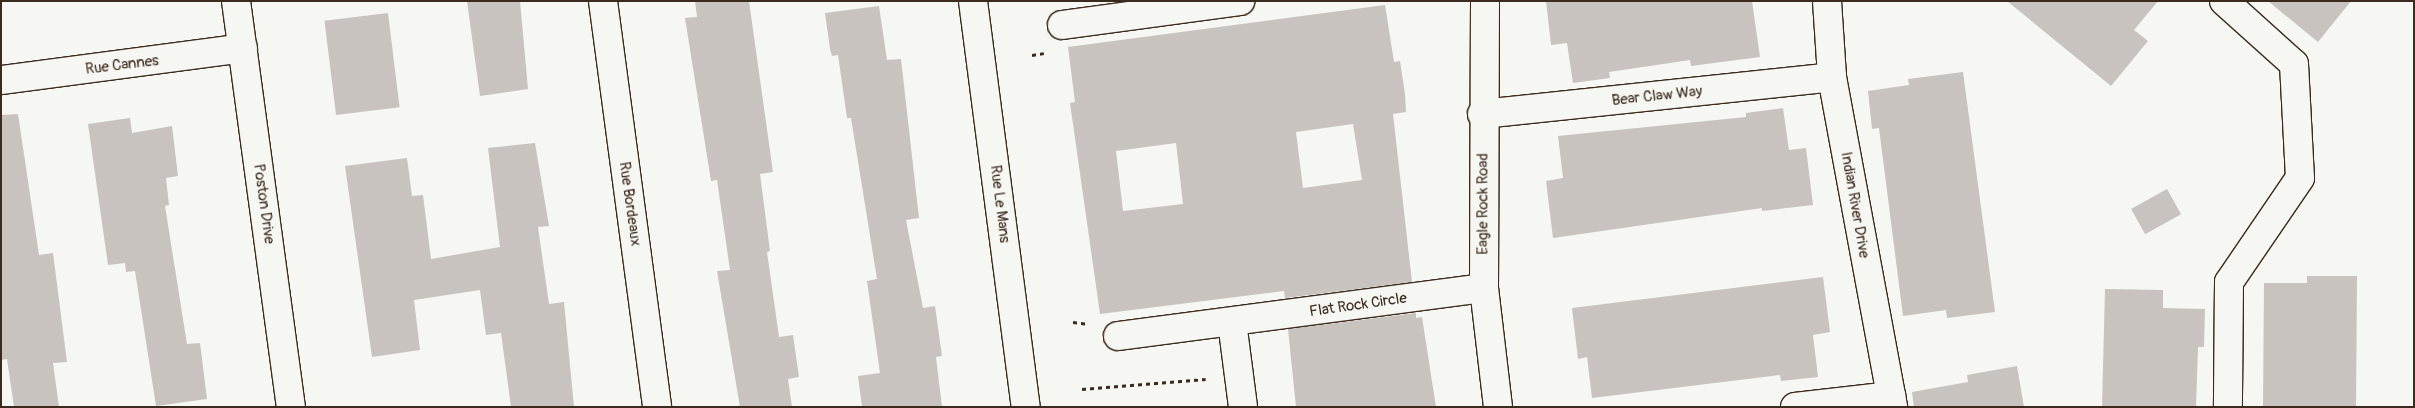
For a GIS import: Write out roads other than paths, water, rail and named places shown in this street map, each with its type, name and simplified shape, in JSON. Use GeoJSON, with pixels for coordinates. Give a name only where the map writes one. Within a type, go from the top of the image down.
{"type":"FeatureCollection","features":[{"type":"Feature","properties":{"kind":"street","name":"Poston Drive"},"geometry":{"type":"LineString","coordinates":[[236,1],[291,407]]}},
{"type":"Feature","properties":{"kind":"street","name":"Rue Bordeaux"},"geometry":{"type":"LineString","coordinates":[[603,1],[657,407]]}},
{"type":"Feature","properties":{"kind":"street","name":"Rue Le Mans"},"geometry":{"type":"LineString","coordinates":[[973,1],[1026,407]]}},
{"type":"Feature","properties":{"kind":"street"},"geometry":{"type":"LineString","coordinates":[[1062,25],[1189,4],[1240,1]]}},
{"type":"Feature","properties":{"kind":"street","name":"Eagle Rock Road"},"geometry":{"type":"LineString","coordinates":[[1485,1],[1482,114],[1484,288],[1498,407]]}},
{"type":"Feature","properties":{"kind":"street","name":"Indian River Drive"},"geometry":{"type":"LineString","coordinates":[[1826,1],[1832,77],[1892,401]]}},
{"type":"Feature","properties":{"kind":"street"},"geometry":{"type":"LineString","coordinates":[[2224,1],[2294,64],[2300,178],[2230,282],[2228,407]]}},
{"type":"Feature","properties":{"kind":"street","name":"Rue Cannes"},"geometry":{"type":"LineString","coordinates":[[1,80],[243,48]]}},
{"type":"Feature","properties":{"kind":"street","name":"Bear Claw Way"},"geometry":{"type":"LineString","coordinates":[[1482,114],[1832,77]]}},
{"type":"Feature","properties":{"kind":"street","name":"Flat Rock Circle"},"geometry":{"type":"LineString","coordinates":[[1118,336],[1484,288]]}},
{"type":"Feature","properties":{"kind":"street"},"geometry":{"type":"LineString","coordinates":[[1232,322],[1243,407]]}},
{"type":"Feature","properties":{"kind":"street"},"geometry":{"type":"LineString","coordinates":[[1795,407],[1892,401]]}}]}
